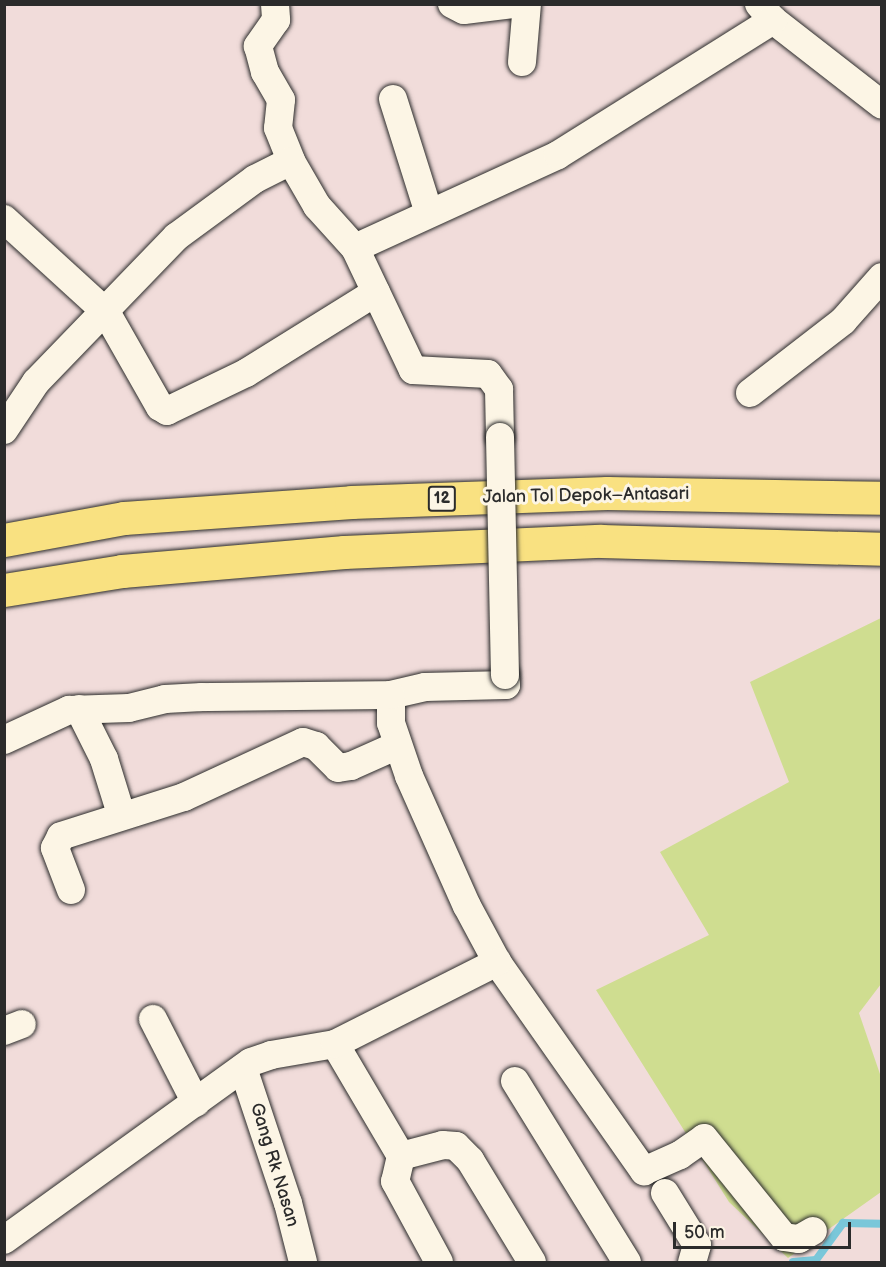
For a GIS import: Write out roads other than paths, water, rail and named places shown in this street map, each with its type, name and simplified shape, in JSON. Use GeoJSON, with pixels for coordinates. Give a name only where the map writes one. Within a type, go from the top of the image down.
{"type":"FeatureCollection","features":[{"type":"Feature","properties":{"kind":"highway","name":"Jalan Tol Depok–Antasari"},"geometry":{"type":"LineString","coordinates":[[4,540],[124,518],[351,502],[607,493],[882,498]]}},
{"type":"Feature","properties":{"kind":"highway"},"geometry":{"type":"LineString","coordinates":[[4,590],[122,571],[344,552],[601,541],[882,549]]}},
{"type":"Feature","properties":{"kind":"street"},"geometry":{"type":"LineString","coordinates":[[4,740],[69,710],[129,708],[165,699],[391,695],[425,687],[506,685],[499,389],[488,374],[413,370],[355,248],[317,206],[291,161],[278,128],[281,100],[265,72],[258,46],[276,20],[275,4]]}},
{"type":"Feature","properties":{"kind":"street"},"geometry":{"type":"LineString","coordinates":[[452,4],[464,10],[513,4]]}},
{"type":"Feature","properties":{"kind":"street"},"geometry":{"type":"LineString","coordinates":[[522,62],[527,4]]}},
{"type":"Feature","properties":{"kind":"street"},"geometry":{"type":"LineString","coordinates":[[355,248],[558,155],[766,12],[876,94]]}},
{"type":"Feature","properties":{"kind":"street"},"geometry":{"type":"LineString","coordinates":[[393,99],[429,213]]}},
{"type":"Feature","properties":{"kind":"street"},"geometry":{"type":"LineString","coordinates":[[4,429],[36,382],[195,221],[255,179],[291,161]]}},
{"type":"Feature","properties":{"kind":"street"},"geometry":{"type":"LineString","coordinates":[[4,219],[106,312],[160,407],[167,411],[246,373],[376,292]]}},
{"type":"Feature","properties":{"kind":"street"},"geometry":{"type":"LineString","coordinates":[[750,393],[843,321],[882,277]]}},
{"type":"Feature","properties":{"kind":"street"},"geometry":{"type":"LineString","coordinates":[[391,695],[391,723],[398,745],[462,896],[497,962],[644,1171],[680,1155],[704,1138],[784,1237],[800,1239],[813,1230]]}},
{"type":"Feature","properties":{"kind":"street"},"geometry":{"type":"LineString","coordinates":[[79,710],[104,759],[121,814]]}},
{"type":"Feature","properties":{"kind":"street"},"geometry":{"type":"LineString","coordinates":[[71,890],[55,848],[57,839],[121,814],[184,797],[303,742],[316,746],[338,768],[351,766],[398,745]]}},
{"type":"Feature","properties":{"kind":"street"},"geometry":{"type":"LineString","coordinates":[[4,1240],[243,1068],[271,1055],[335,1044],[497,962]]}},
{"type":"Feature","properties":{"kind":"street"},"geometry":{"type":"LineString","coordinates":[[153,1019],[196,1102]]}},
{"type":"Feature","properties":{"kind":"street"},"geometry":{"type":"LineString","coordinates":[[335,1044],[401,1156],[395,1181],[439,1263]]}},
{"type":"Feature","properties":{"kind":"street","name":"Gang Rk Nasan"},"geometry":{"type":"LineString","coordinates":[[243,1068],[288,1203],[303,1263]]}},
{"type":"Feature","properties":{"kind":"street"},"geometry":{"type":"LineString","coordinates":[[515,1081],[627,1263]]}},
{"type":"Feature","properties":{"kind":"street"},"geometry":{"type":"LineString","coordinates":[[401,1156],[443,1145],[456,1146],[470,1160],[532,1263]]}},
{"type":"Feature","properties":{"kind":"street"},"geometry":{"type":"LineString","coordinates":[[665,1193],[697,1245],[692,1263]]}},
{"type":"Feature","properties":{"kind":"street"},"geometry":{"type":"LineString","coordinates":[[4,1246],[11,1263]]}},
{"type":"Feature","properties":{"kind":"waterway"},"geometry":{"type":"LineString","coordinates":[[793,1262],[816,1260],[843,1223],[882,1224]]}}]}
